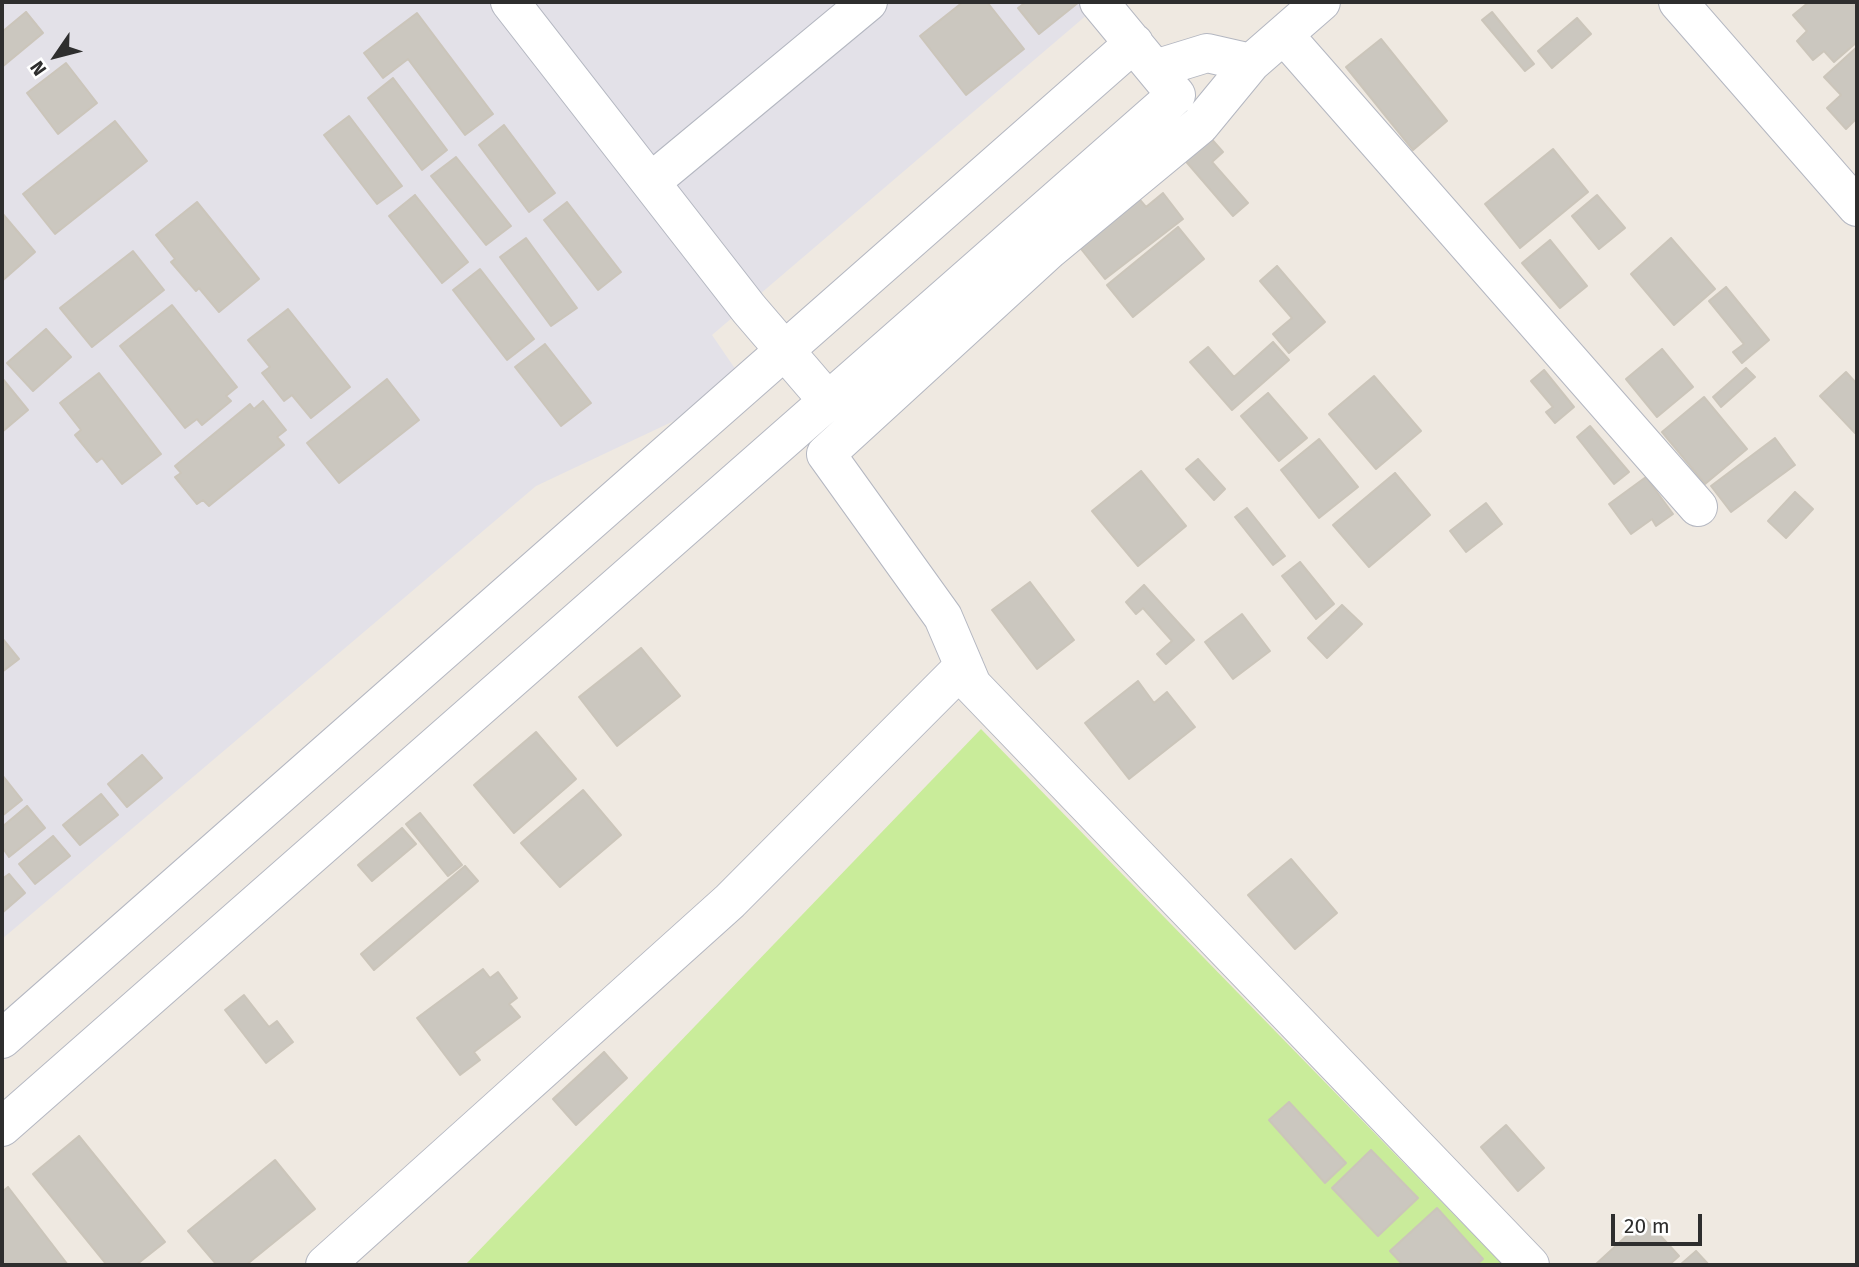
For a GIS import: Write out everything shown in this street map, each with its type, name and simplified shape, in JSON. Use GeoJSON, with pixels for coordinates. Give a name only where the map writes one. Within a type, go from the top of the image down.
{"type":"FeatureCollection","features":[{"type":"Feature","properties":{"kind":"street"},"geometry":{"type":"LineString","coordinates":[[510,2],[749,309],[828,401]]}},
{"type":"Feature","properties":{"kind":"street"},"geometry":{"type":"LineString","coordinates":[[650,182],[868,2]]}},
{"type":"Feature","properties":{"kind":"street"},"geometry":{"type":"LineString","coordinates":[[2,1127],[1176,95],[1099,2]]}},
{"type":"Feature","properties":{"kind":"street"},"geometry":{"type":"LineString","coordinates":[[1321,2],[1251,63],[1200,125],[1050,249],[826,454],[943,617],[972,685],[1530,1265]]}},
{"type":"Feature","properties":{"kind":"street"},"geometry":{"type":"LineString","coordinates":[[1678,2],[1857,207]]}},
{"type":"Feature","properties":{"kind":"street"},"geometry":{"type":"LineString","coordinates":[[1284,34],[1698,507]]}},
{"type":"Feature","properties":{"kind":"street"},"geometry":{"type":"LineString","coordinates":[[2,1039],[785,351],[1144,56],[1207,53],[1251,63]]}},
{"type":"Feature","properties":{"kind":"street"},"geometry":{"type":"LineString","coordinates":[[325,1265],[730,901],[964,666]]}},
{"type":"Feature","properties":{"kind":"shaded area"},"geometry":{"type":"Polygon","coordinates":[[[2,2],[1102,2],[712,335],[738,373],[695,411],[536,486],[2,939],[2,2]]]}},
{"type":"Feature","properties":{"kind":"green space"},"geometry":{"type":"Polygon","coordinates":[[[981,729],[1503,1265],[465,1265],[981,729]]]}},
{"type":"Feature","properties":{"kind":"building"},"geometry":{"type":"Polygon","coordinates":[[[963,2],[987,2],[1024,49],[966,95],[920,36],[963,2]]]}},
{"type":"Feature","properties":{"kind":"building"},"geometry":{"type":"Polygon","coordinates":[[[1026,2],[1079,2],[1039,34],[1018,8],[1026,2]]]}},
{"type":"Feature","properties":{"kind":"building"},"geometry":{"type":"Polygon","coordinates":[[[1809,2],[1857,2],[1857,42],[1834,62],[1824,51],[1813,60],[1797,41],[1807,31],[1793,15],[1809,2]]]}},
{"type":"Feature","properties":{"kind":"building"},"geometry":{"type":"Polygon","coordinates":[[[26,12],[43,33],[2,67],[2,32],[26,12]]]}},
{"type":"Feature","properties":{"kind":"building"},"geometry":{"type":"Polygon","coordinates":[[[1492,12],[1534,64],[1525,71],[1482,20],[1492,12]]]}},
{"type":"Feature","properties":{"kind":"building"},"geometry":{"type":"Polygon","coordinates":[[[417,13],[493,114],[465,135],[408,59],[383,78],[364,53],[417,13]]]}},
{"type":"Feature","properties":{"kind":"building"},"geometry":{"type":"Polygon","coordinates":[[[1577,18],[1591,34],[1552,68],[1538,51],[1577,18]]]}},
{"type":"Feature","properties":{"kind":"building"},"geometry":{"type":"Polygon","coordinates":[[[1381,39],[1447,121],[1413,150],[1346,67],[1381,39]]]}},
{"type":"Feature","properties":{"kind":"building"},"geometry":{"type":"Polygon","coordinates":[[[1857,47],[1857,118],[1846,129],[1827,108],[1841,95],[1824,77],[1857,47]]]}},
{"type":"Feature","properties":{"kind":"building"},"geometry":{"type":"Polygon","coordinates":[[[66,63],[97,103],[58,134],[27,93],[66,63]]]}},
{"type":"Feature","properties":{"kind":"building"},"geometry":{"type":"Polygon","coordinates":[[[393,78],[447,150],[422,170],[368,98],[393,78]]]}},
{"type":"Feature","properties":{"kind":"building"},"geometry":{"type":"Polygon","coordinates":[[[349,116],[402,186],[377,204],[324,135],[349,116]]]}},
{"type":"Feature","properties":{"kind":"building"},"geometry":{"type":"Polygon","coordinates":[[[115,121],[147,161],[55,234],[23,194],[115,121]]]}},
{"type":"Feature","properties":{"kind":"building"},"geometry":{"type":"Polygon","coordinates":[[[504,125],[555,193],[529,212],[479,145],[504,125]]]}},
{"type":"Feature","properties":{"kind":"building"},"geometry":{"type":"Polygon","coordinates":[[[1208,135],[1223,152],[1212,162],[1248,203],[1233,216],[1183,158],[1208,135]]]}},
{"type":"Feature","properties":{"kind":"building"},"geometry":{"type":"Polygon","coordinates":[[[1553,149],[1588,192],[1520,248],[1485,204],[1553,149]]]}},
{"type":"Feature","properties":{"kind":"building"},"geometry":{"type":"Polygon","coordinates":[[[456,157],[511,226],[486,245],[431,176],[456,157]]]}},
{"type":"Feature","properties":{"kind":"building"},"geometry":{"type":"Polygon","coordinates":[[[1130,188],[1146,207],[1163,193],[1183,219],[1105,279],[1070,235],[1130,188]]]}},
{"type":"Feature","properties":{"kind":"building"},"geometry":{"type":"Polygon","coordinates":[[[415,195],[468,262],[442,283],[389,216],[415,195]]]}},
{"type":"Feature","properties":{"kind":"building"},"geometry":{"type":"Polygon","coordinates":[[[1597,195],[1625,228],[1599,249],[1572,216],[1597,195]]]}},
{"type":"Feature","properties":{"kind":"building"},"geometry":{"type":"Polygon","coordinates":[[[197,202],[259,279],[219,312],[199,288],[196,291],[171,262],[175,259],[156,235],[197,202]]]}},
{"type":"Feature","properties":{"kind":"building"},"geometry":{"type":"Polygon","coordinates":[[[567,202],[621,272],[598,290],[544,220],[567,202]]]}},
{"type":"Feature","properties":{"kind":"building"},"geometry":{"type":"Polygon","coordinates":[[[2,213],[35,252],[2,281],[2,213]]]}},
{"type":"Feature","properties":{"kind":"building"},"geometry":{"type":"Polygon","coordinates":[[[1178,227],[1204,259],[1133,317],[1107,285],[1178,227]]]}},
{"type":"Feature","properties":{"kind":"building"},"geometry":{"type":"Polygon","coordinates":[[[526,238],[577,308],[551,326],[500,257],[526,238]]]}},
{"type":"Feature","properties":{"kind":"building"},"geometry":{"type":"Polygon","coordinates":[[[1671,238],[1715,289],[1674,325],[1631,274],[1671,238]]]}},
{"type":"Feature","properties":{"kind":"building"},"geometry":{"type":"Polygon","coordinates":[[[1550,240],[1587,286],[1560,308],[1522,263],[1550,240]]]}},
{"type":"Feature","properties":{"kind":"building"},"geometry":{"type":"Polygon","coordinates":[[[133,251],[164,290],[92,347],[60,308],[133,251]]]}},
{"type":"Feature","properties":{"kind":"building"},"geometry":{"type":"Polygon","coordinates":[[[1277,266],[1325,322],[1289,353],[1273,334],[1292,318],[1260,281],[1277,266]]]}},
{"type":"Feature","properties":{"kind":"building"},"geometry":{"type":"Polygon","coordinates":[[[480,269],[534,339],[507,360],[453,290],[480,269]]]}},
{"type":"Feature","properties":{"kind":"building"},"geometry":{"type":"Polygon","coordinates":[[[1726,287],[1769,340],[1742,363],[1733,352],[1744,344],[1709,301],[1726,287]]]}},
{"type":"Feature","properties":{"kind":"building"},"geometry":{"type":"Polygon","coordinates":[[[172,305],[237,387],[226,396],[231,401],[202,425],[197,419],[185,428],[120,346],[172,305]]]}},
{"type":"Feature","properties":{"kind":"building"},"geometry":{"type":"Polygon","coordinates":[[[288,309],[350,387],[311,418],[292,395],[284,401],[262,373],[270,367],[248,340],[288,309]]]}},
{"type":"Feature","properties":{"kind":"building"},"geometry":{"type":"Polygon","coordinates":[[[46,329],[71,357],[33,391],[7,363],[46,329]]]}},
{"type":"Feature","properties":{"kind":"building"},"geometry":{"type":"Polygon","coordinates":[[[1273,342],[1289,360],[1232,410],[1190,362],[1208,347],[1234,377],[1273,342]]]}},
{"type":"Feature","properties":{"kind":"building"},"geometry":{"type":"Polygon","coordinates":[[[545,344],[591,403],[561,426],[515,367],[545,344]]]}},
{"type":"Feature","properties":{"kind":"building"},"geometry":{"type":"Polygon","coordinates":[[[1662,349],[1693,387],[1657,417],[1626,379],[1662,349]]]}},
{"type":"Feature","properties":{"kind":"building"},"geometry":{"type":"Polygon","coordinates":[[[1746,368],[1755,377],[1721,407],[1713,397],[1746,368]]]}},
{"type":"Feature","properties":{"kind":"building"},"geometry":{"type":"Polygon","coordinates":[[[1544,370],[1574,407],[1555,423],[1546,412],[1553,407],[1531,381],[1544,370]]]}},
{"type":"Feature","properties":{"kind":"building"},"geometry":{"type":"Polygon","coordinates":[[[1846,372],[1857,384],[1855,433],[1820,396],[1846,372]]]}},
{"type":"Feature","properties":{"kind":"building"},"geometry":{"type":"Polygon","coordinates":[[[99,373],[161,454],[122,484],[102,458],[97,462],[75,435],[81,430],[60,403],[99,373]]]}},
{"type":"Feature","properties":{"kind":"building"},"geometry":{"type":"Polygon","coordinates":[[[1374,376],[1421,431],[1376,469],[1329,414],[1374,376]]]}},
{"type":"Feature","properties":{"kind":"building"},"geometry":{"type":"Polygon","coordinates":[[[2,378],[28,410],[2,432],[2,378]]]}},
{"type":"Feature","properties":{"kind":"building"},"geometry":{"type":"Polygon","coordinates":[[[387,379],[419,420],[339,483],[307,443],[387,379]]]}},
{"type":"Feature","properties":{"kind":"building"},"geometry":{"type":"Polygon","coordinates":[[[1268,393],[1307,438],[1279,461],[1241,416],[1268,393]]]}},
{"type":"Feature","properties":{"kind":"building"},"geometry":{"type":"Polygon","coordinates":[[[1704,397],[1747,449],[1705,484],[1662,432],[1704,397]]]}},
{"type":"Feature","properties":{"kind":"building"},"geometry":{"type":"Polygon","coordinates":[[[263,401],[286,430],[277,437],[284,445],[209,506],[203,500],[197,504],[175,477],[181,473],[175,466],[250,404],[254,409],[263,401]]]}},
{"type":"Feature","properties":{"kind":"building"},"geometry":{"type":"Polygon","coordinates":[[[1590,426],[1629,472],[1614,484],[1577,437],[1590,426]]]}},
{"type":"Feature","properties":{"kind":"building"},"geometry":{"type":"Polygon","coordinates":[[[1775,438],[1795,465],[1731,512],[1711,486],[1775,438]]]}},
{"type":"Feature","properties":{"kind":"building"},"geometry":{"type":"Polygon","coordinates":[[[1319,439],[1358,487],[1319,518],[1281,470],[1319,439]]]}},
{"type":"Feature","properties":{"kind":"building"},"geometry":{"type":"Polygon","coordinates":[[[1198,459],[1225,489],[1214,500],[1186,469],[1198,459]]]}},
{"type":"Feature","properties":{"kind":"building"},"geometry":{"type":"Polygon","coordinates":[[[1141,471],[1186,526],[1138,566],[1092,511],[1141,471]]]}},
{"type":"Feature","properties":{"kind":"building"},"geometry":{"type":"Polygon","coordinates":[[[1395,473],[1430,515],[1369,567],[1333,525],[1395,473]]]}},
{"type":"Feature","properties":{"kind":"building"},"geometry":{"type":"Polygon","coordinates":[[[1646,477],[1673,514],[1656,526],[1652,519],[1631,534],[1609,504],[1646,477]]]}},
{"type":"Feature","properties":{"kind":"building"},"geometry":{"type":"Polygon","coordinates":[[[1795,492],[1813,509],[1786,538],[1768,521],[1795,492]]]}},
{"type":"Feature","properties":{"kind":"building"},"geometry":{"type":"Polygon","coordinates":[[[1486,503],[1502,524],[1466,552],[1450,531],[1486,503]]]}},
{"type":"Feature","properties":{"kind":"building"},"geometry":{"type":"Polygon","coordinates":[[[1247,508],[1285,556],[1273,565],[1235,517],[1247,508]]]}},
{"type":"Feature","properties":{"kind":"building"},"geometry":{"type":"Polygon","coordinates":[[[1300,562],[1334,604],[1316,619],[1282,576],[1300,562]]]}},
{"type":"Feature","properties":{"kind":"building"},"geometry":{"type":"Polygon","coordinates":[[[1030,582],[1074,640],[1037,669],[992,610],[1030,582]]]}},
{"type":"Feature","properties":{"kind":"building"},"geometry":{"type":"Polygon","coordinates":[[[1144,585],[1194,640],[1166,664],[1157,654],[1172,641],[1143,608],[1136,614],[1126,602],[1144,585]]]}},
{"type":"Feature","properties":{"kind":"building"},"geometry":{"type":"Polygon","coordinates":[[[1342,605],[1362,624],[1327,658],[1308,638],[1342,605]]]}},
{"type":"Feature","properties":{"kind":"building"},"geometry":{"type":"Polygon","coordinates":[[[1242,614],[1270,651],[1233,679],[1205,642],[1242,614]]]}},
{"type":"Feature","properties":{"kind":"building"},"geometry":{"type":"Polygon","coordinates":[[[2,638],[19,659],[2,672],[2,638]]]}},
{"type":"Feature","properties":{"kind":"building"},"geometry":{"type":"Polygon","coordinates":[[[641,648],[680,696],[617,746],[579,697],[641,648]]]}},
{"type":"Feature","properties":{"kind":"building"},"geometry":{"type":"Polygon","coordinates":[[[1138,681],[1154,703],[1167,692],[1195,727],[1129,779],[1085,723],[1138,681]]]}},
{"type":"Feature","properties":{"kind":"building"},"geometry":{"type":"Polygon","coordinates":[[[536,732],[576,779],[514,833],[474,785],[536,732]]]}},
{"type":"Feature","properties":{"kind":"building"},"geometry":{"type":"Polygon","coordinates":[[[142,755],[162,778],[127,807],[108,784],[142,755]]]}},
{"type":"Feature","properties":{"kind":"building"},"geometry":{"type":"Polygon","coordinates":[[[2,777],[22,800],[2,816],[2,777]]]}},
{"type":"Feature","properties":{"kind":"building"},"geometry":{"type":"Polygon","coordinates":[[[583,790],[621,835],[560,887],[521,843],[583,790]]]}},
{"type":"Feature","properties":{"kind":"building"},"geometry":{"type":"Polygon","coordinates":[[[101,794],[118,815],[80,845],[63,825],[101,794]]]}},
{"type":"Feature","properties":{"kind":"building"},"geometry":{"type":"Polygon","coordinates":[[[27,806],[45,828],[9,857],[2,847],[2,827],[27,806]]]}},
{"type":"Feature","properties":{"kind":"building"},"geometry":{"type":"Polygon","coordinates":[[[420,813],[462,865],[448,876],[406,824],[420,813]]]}},
{"type":"Feature","properties":{"kind":"building"},"geometry":{"type":"Polygon","coordinates":[[[402,828],[416,844],[372,881],[358,865],[402,828]]]}},
{"type":"Feature","properties":{"kind":"building"},"geometry":{"type":"Polygon","coordinates":[[[53,836],[70,856],[35,884],[19,864],[53,836]]]}},
{"type":"Feature","properties":{"kind":"building"},"geometry":{"type":"Polygon","coordinates":[[[1291,859],[1337,913],[1295,949],[1248,895],[1291,859]]]}},
{"type":"Feature","properties":{"kind":"building"},"geometry":{"type":"Polygon","coordinates":[[[465,866],[478,881],[374,970],[361,954],[465,866]]]}},
{"type":"Feature","properties":{"kind":"building"},"geometry":{"type":"Polygon","coordinates":[[[9,874],[25,893],[2,913],[2,879],[9,874]]]}},
{"type":"Feature","properties":{"kind":"building"},"geometry":{"type":"Polygon","coordinates":[[[483,969],[490,978],[498,972],[517,998],[509,1004],[520,1017],[474,1052],[480,1060],[460,1075],[417,1018],[483,969]]]}},
{"type":"Feature","properties":{"kind":"building"},"geometry":{"type":"Polygon","coordinates":[[[244,995],[269,1027],[277,1021],[293,1042],[266,1063],[225,1010],[244,995]]]}},
{"type":"Feature","properties":{"kind":"building"},"geometry":{"type":"Polygon","coordinates":[[[604,1052],[627,1078],[576,1125],[553,1099],[604,1052]]]}},
{"type":"Feature","properties":{"kind":"building"},"geometry":{"type":"Polygon","coordinates":[[[1289,1102],[1346,1163],[1325,1183],[1269,1120],[1289,1102]]]}},
{"type":"Feature","properties":{"kind":"building"},"geometry":{"type":"Polygon","coordinates":[[[1506,1125],[1544,1168],[1518,1191],[1481,1147],[1506,1125]]]}},
{"type":"Feature","properties":{"kind":"building"},"geometry":{"type":"Polygon","coordinates":[[[79,1136],[165,1242],[136,1265],[107,1265],[33,1174],[79,1136]]]}},
{"type":"Feature","properties":{"kind":"building"},"geometry":{"type":"Polygon","coordinates":[[[1371,1150],[1418,1198],[1378,1236],[1332,1188],[1371,1150]]]}},
{"type":"Feature","properties":{"kind":"building"},"geometry":{"type":"Polygon","coordinates":[[[275,1160],[315,1209],[246,1265],[217,1265],[188,1231],[275,1160]]]}},
{"type":"Feature","properties":{"kind":"building"},"geometry":{"type":"Polygon","coordinates":[[[8,1187],[68,1265],[2,1265],[2,1192],[8,1187]]]}},
{"type":"Feature","properties":{"kind":"building"},"geometry":{"type":"Polygon","coordinates":[[[1437,1208],[1483,1259],[1476,1265],[1403,1265],[1390,1251],[1437,1208]]]}},
{"type":"Feature","properties":{"kind":"building"},"geometry":{"type":"Polygon","coordinates":[[[1645,1219],[1679,1256],[1669,1265],[1595,1265],[1645,1219]]]}},
{"type":"Feature","properties":{"kind":"building"},"geometry":{"type":"Polygon","coordinates":[[[1696,1251],[1709,1265],[1680,1265],[1696,1251]]]}}]}
